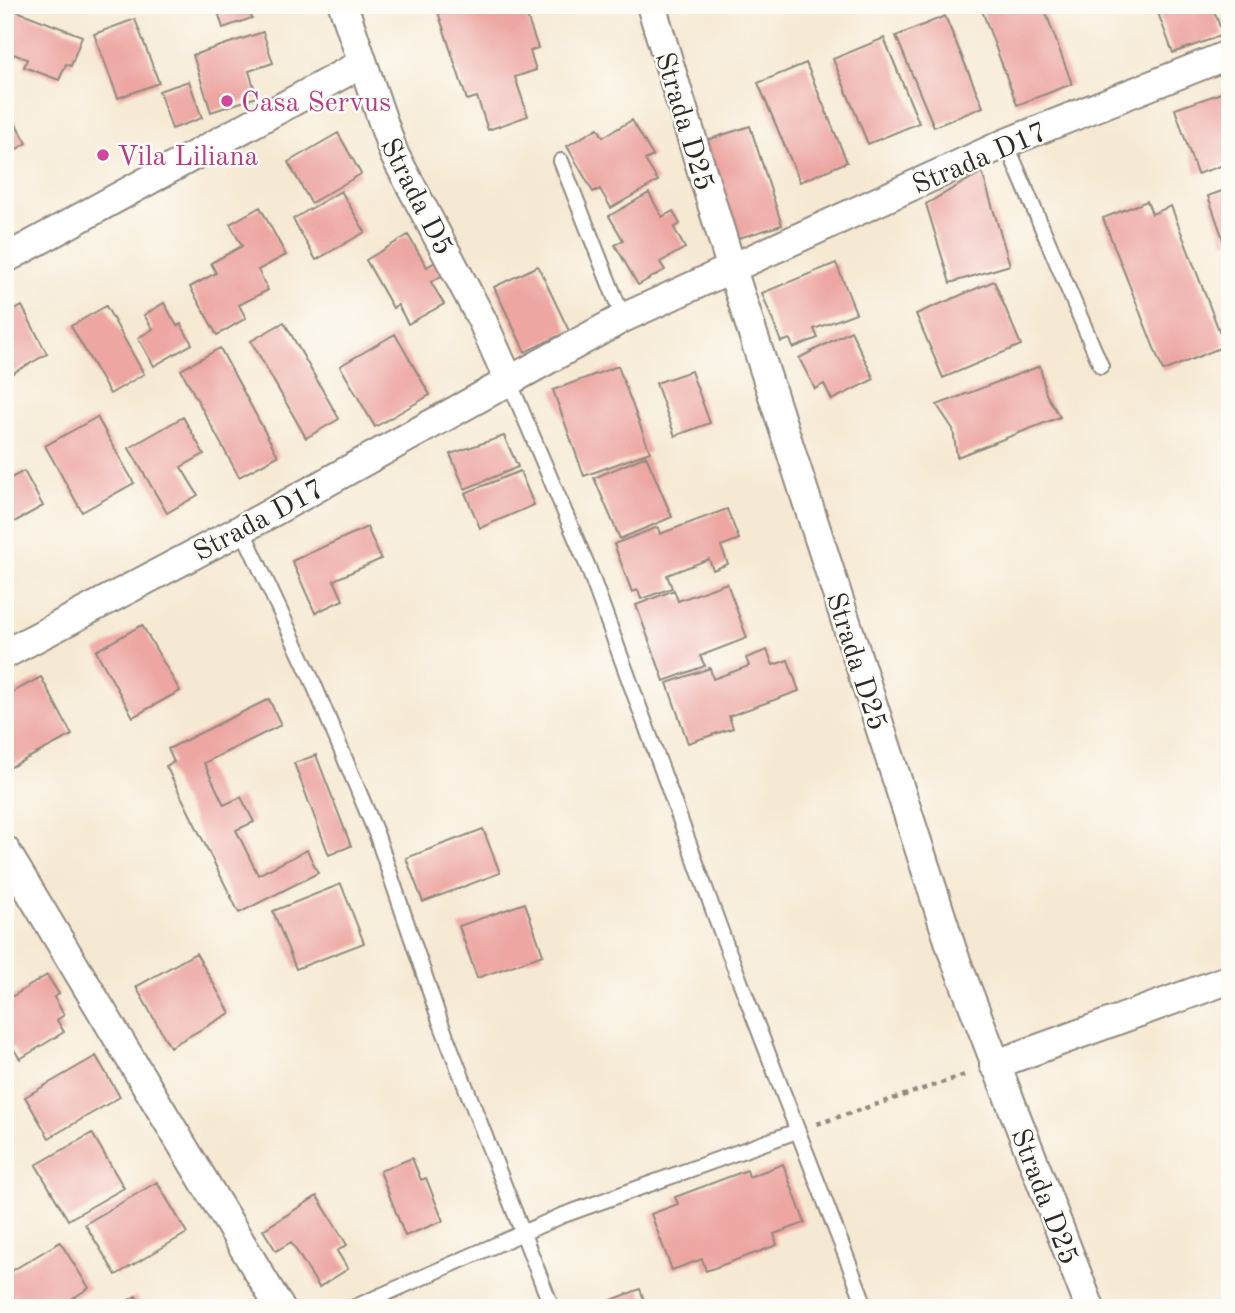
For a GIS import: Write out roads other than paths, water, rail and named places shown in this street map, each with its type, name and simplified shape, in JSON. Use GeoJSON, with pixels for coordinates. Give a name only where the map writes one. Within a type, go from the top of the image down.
{"type":"FeatureCollection","features":[{"type":"Feature","properties":{"kind":"street","name":"Strada D5"},"geometry":{"type":"LineString","coordinates":[[343,5],[394,154],[482,320],[509,381]]}},
{"type":"Feature","properties":{"kind":"street","name":"Strada D25"},"geometry":{"type":"LineString","coordinates":[[651,5],[731,266],[953,953],[1090,1308]]}},
{"type":"Feature","properties":{"kind":"street","name":"Strada D17"},"geometry":{"type":"LineString","coordinates":[[5,654],[242,529],[623,318],[731,266],[1006,143],[1230,54]]}},
{"type":"Feature","properties":{"kind":"street"},"geometry":{"type":"LineString","coordinates":[[5,259],[361,64]]}},
{"type":"Feature","properties":{"kind":"street"},"geometry":{"type":"LineString","coordinates":[[5,850],[280,1308]]}},
{"type":"Feature","properties":{"kind":"street"},"geometry":{"type":"LineString","coordinates":[[994,1065],[1230,979]]}},
{"type":"Feature","properties":{"kind":"lane"},"geometry":{"type":"LineString","coordinates":[[1006,143],[1101,366]]}},
{"type":"Feature","properties":{"kind":"lane"},"geometry":{"type":"LineString","coordinates":[[561,161],[623,318]]}},
{"type":"Feature","properties":{"kind":"lane"},"geometry":{"type":"LineString","coordinates":[[509,381],[588,566],[797,1131],[866,1308]]}},
{"type":"Feature","properties":{"kind":"lane"},"geometry":{"type":"LineString","coordinates":[[242,529],[312,680],[376,833],[440,1021],[525,1231],[552,1308]]}},
{"type":"Feature","properties":{"kind":"lane"},"geometry":{"type":"LineString","coordinates":[[353,1308],[525,1231],[797,1131]]}},
{"type":"Feature","properties":{"kind":"place","name":"Casa Servus"},"geometry":{"type":"Point","coordinates":[227,101]}},
{"type":"Feature","properties":{"kind":"place","name":"Vila Liliana"},"geometry":{"type":"Point","coordinates":[103,155]}}]}
